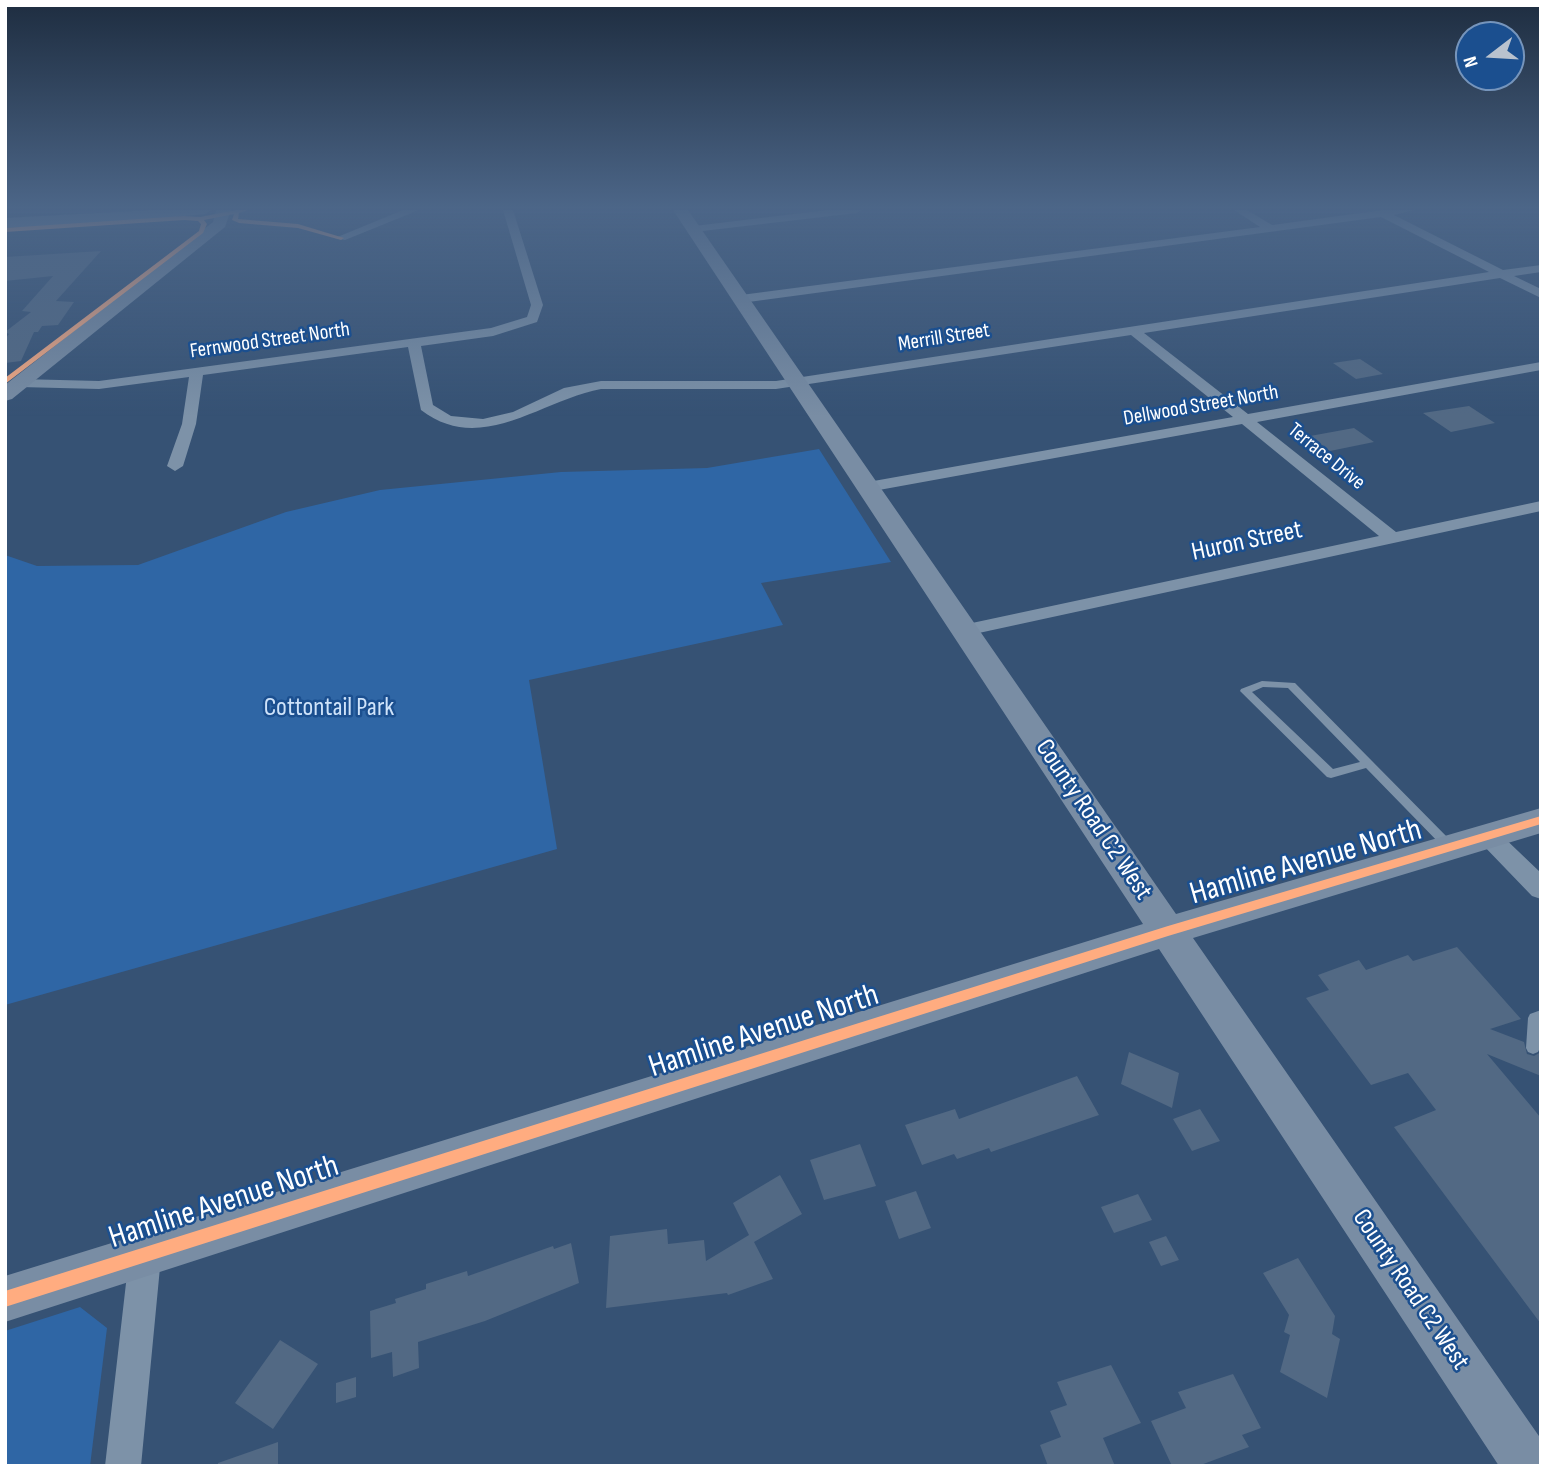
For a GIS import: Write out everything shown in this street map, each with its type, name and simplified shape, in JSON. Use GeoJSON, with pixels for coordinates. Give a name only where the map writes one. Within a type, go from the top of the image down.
{"type":"FeatureCollection","features":[{"type":"Feature","properties":{"kind":"street"},"geometry":{"type":"LineString","coordinates":[[5,395],[151,279]]}},
{"type":"Feature","properties":{"kind":"street","name":"Fernwood Street North"},"geometry":{"type":"LineString","coordinates":[[20,383],[99,385],[493,332],[533,319],[537,305],[529,279]]}},
{"type":"Feature","properties":{"kind":"street","name":"County Road C2 West"},"geometry":{"type":"LineString","coordinates":[[727,279],[1529,1466]]}},
{"type":"Feature","properties":{"kind":"street"},"geometry":{"type":"LineString","coordinates":[[741,299],[895,279]]}},
{"type":"Feature","properties":{"kind":"street","name":"Merrill Street"},"geometry":{"type":"LineString","coordinates":[[414,343],[426,407],[443,418],[456,421],[503,419],[558,395],[591,386],[628,384],[730,388],[797,382],[1470,279]]}},
{"type":"Feature","properties":{"kind":"street"},"geometry":{"type":"LineString","coordinates":[[1510,279],[1541,294]]}},
{"type":"Feature","properties":{"kind":"street","name":"Terrace Drive"},"geometry":{"type":"LineString","coordinates":[[1133,330],[1393,538]]}},
{"type":"Feature","properties":{"kind":"street","name":"Dellwood Street North"},"geometry":{"type":"LineString","coordinates":[[868,486],[1541,366]]}},
{"type":"Feature","properties":{"kind":"street"},"geometry":{"type":"LineString","coordinates":[[175,466],[189,424],[197,372]]}},
{"type":"Feature","properties":{"kind":"street","name":"Huron Street"},"geometry":{"type":"LineString","coordinates":[[965,630],[1541,506]]}},
{"type":"Feature","properties":{"kind":"street","name":"Hamline Avenue North"},"geometry":{"type":"LineString","coordinates":[[5,1299],[1168,931],[1541,820]]}},
{"type":"Feature","properties":{"kind":"street"},"geometry":{"type":"LineString","coordinates":[[1488,836],[1541,889]]}},
{"type":"Feature","properties":{"kind":"street"},"geometry":{"type":"LineString","coordinates":[[123,1466],[145,1256]]}},
{"type":"Feature","properties":{"kind":"lane"},"geometry":{"type":"LineString","coordinates":[[1368,764],[1331,774],[1245,691],[1262,684],[1291,685],[1450,847]]}},
{"type":"Feature","properties":{"kind":"lane"},"geometry":{"type":"LineString","coordinates":[[1533,1048],[1535,1018],[1541,1016]]}},
{"type":"Feature","properties":{"kind":"green space","name":"Cottontail Park"},"geometry":{"type":"Polygon","coordinates":[[[819,449],[891,562],[761,583],[783,625],[529,680],[557,849],[5,1005],[5,555],[37,566],[138,565],[286,512],[380,490],[561,472],[707,468],[819,449]]]}},
{"type":"Feature","properties":{"kind":"green space"},"geometry":{"type":"Polygon","coordinates":[[[80,1307],[107,1328],[90,1466],[5,1466],[5,1331],[80,1307]]]}},
{"type":"Feature","properties":{"kind":"building"},"geometry":{"type":"Polygon","coordinates":[[[51,279],[76,279],[56,301],[74,302],[58,325],[42,326],[38,332],[34,332],[21,361],[5,363],[5,339],[9,334],[5,332],[31,312],[22,311],[51,279]]]}},
{"type":"Feature","properties":{"kind":"building"},"geometry":{"type":"Polygon","coordinates":[[[1360,359],[1383,374],[1356,379],[1333,363],[1360,359]]]}},
{"type":"Feature","properties":{"kind":"building"},"geometry":{"type":"Polygon","coordinates":[[[1469,406],[1495,423],[1451,432],[1423,413],[1469,406]]]}},
{"type":"Feature","properties":{"kind":"building"},"geometry":{"type":"Polygon","coordinates":[[[1354,428],[1374,442],[1330,451],[1310,436],[1354,428]]]}},
{"type":"Feature","properties":{"kind":"building"},"geometry":{"type":"Polygon","coordinates":[[[1457,947],[1521,1019],[1490,1029],[1524,1042],[1527,1054],[1534,1056],[1541,1052],[1541,1076],[1487,1054],[1541,1118],[1541,1324],[1394,1127],[1436,1110],[1408,1073],[1371,1085],[1306,998],[1329,990],[1318,975],[1359,960],[1366,970],[1408,955],[1413,961],[1457,947]]]}},
{"type":"Feature","properties":{"kind":"building"},"geometry":{"type":"Polygon","coordinates":[[[1129,1052],[1179,1073],[1172,1108],[1121,1084],[1129,1052]]]}},
{"type":"Feature","properties":{"kind":"building"},"geometry":{"type":"Polygon","coordinates":[[[1077,1076],[1099,1115],[991,1152],[989,1148],[957,1159],[954,1154],[922,1165],[905,1125],[955,1109],[959,1119],[1077,1076]]]}},
{"type":"Feature","properties":{"kind":"building"},"geometry":{"type":"Polygon","coordinates":[[[1200,1109],[1220,1141],[1192,1151],[1173,1119],[1200,1109]]]}},
{"type":"Feature","properties":{"kind":"building"},"geometry":{"type":"Polygon","coordinates":[[[860,1144],[876,1186],[824,1200],[810,1160],[860,1144]]]}},
{"type":"Feature","properties":{"kind":"building"},"geometry":{"type":"Polygon","coordinates":[[[780,1175],[802,1214],[754,1242],[773,1279],[728,1295],[606,1308],[610,1236],[667,1229],[668,1244],[704,1240],[706,1261],[749,1235],[733,1203],[780,1175]]]}},
{"type":"Feature","properties":{"kind":"building"},"geometry":{"type":"Polygon","coordinates":[[[916,1191],[931,1228],[899,1239],[885,1201],[916,1191]]]}},
{"type":"Feature","properties":{"kind":"building"},"geometry":{"type":"Polygon","coordinates":[[[1138,1194],[1152,1220],[1114,1233],[1101,1207],[1138,1194]]]}},
{"type":"Feature","properties":{"kind":"building"},"geometry":{"type":"Polygon","coordinates":[[[1166,1236],[1179,1260],[1161,1266],[1149,1242],[1166,1236]]]}},
{"type":"Feature","properties":{"kind":"building"},"geometry":{"type":"Polygon","coordinates":[[[571,1243],[579,1283],[485,1321],[418,1342],[419,1368],[393,1377],[392,1352],[371,1358],[370,1311],[426,1289],[426,1284],[467,1271],[468,1276],[553,1246],[554,1249],[571,1243]]]}},
{"type":"Feature","properties":{"kind":"building"},"geometry":{"type":"Polygon","coordinates":[[[1298,1258],[1335,1316],[1332,1334],[1340,1339],[1327,1398],[1280,1372],[1290,1335],[1284,1332],[1289,1315],[1263,1273],[1298,1258]]]}},
{"type":"Feature","properties":{"kind":"building"},"geometry":{"type":"Polygon","coordinates":[[[280,1340],[318,1364],[273,1429],[235,1403],[280,1340]]]}},
{"type":"Feature","properties":{"kind":"building"},"geometry":{"type":"Polygon","coordinates":[[[1111,1365],[1141,1423],[1103,1438],[1115,1466],[1048,1466],[1040,1445],[1061,1437],[1050,1411],[1067,1405],[1057,1382],[1111,1365]]]}},
{"type":"Feature","properties":{"kind":"building"},"geometry":{"type":"Polygon","coordinates":[[[1233,1374],[1261,1428],[1242,1435],[1249,1447],[1198,1466],[1172,1466],[1151,1421],[1186,1408],[1178,1392],[1233,1374]]]}},
{"type":"Feature","properties":{"kind":"building"},"geometry":{"type":"Polygon","coordinates":[[[356,1377],[356,1397],[336,1403],[336,1383],[356,1377]]]}},
{"type":"Feature","properties":{"kind":"building"},"geometry":{"type":"Polygon","coordinates":[[[278,1442],[278,1466],[218,1466],[218,1463],[278,1442]]]}},
{"type":"Feature","properties":{"kind":"cycle path"},"geometry":{"type":"LineString","coordinates":[[5,382],[140,279]]}},
{"type":"Feature","properties":{"kind":"cycle path"},"geometry":{"type":"LineString","coordinates":[[5,1299],[1168,931],[1541,820]]}}]}
